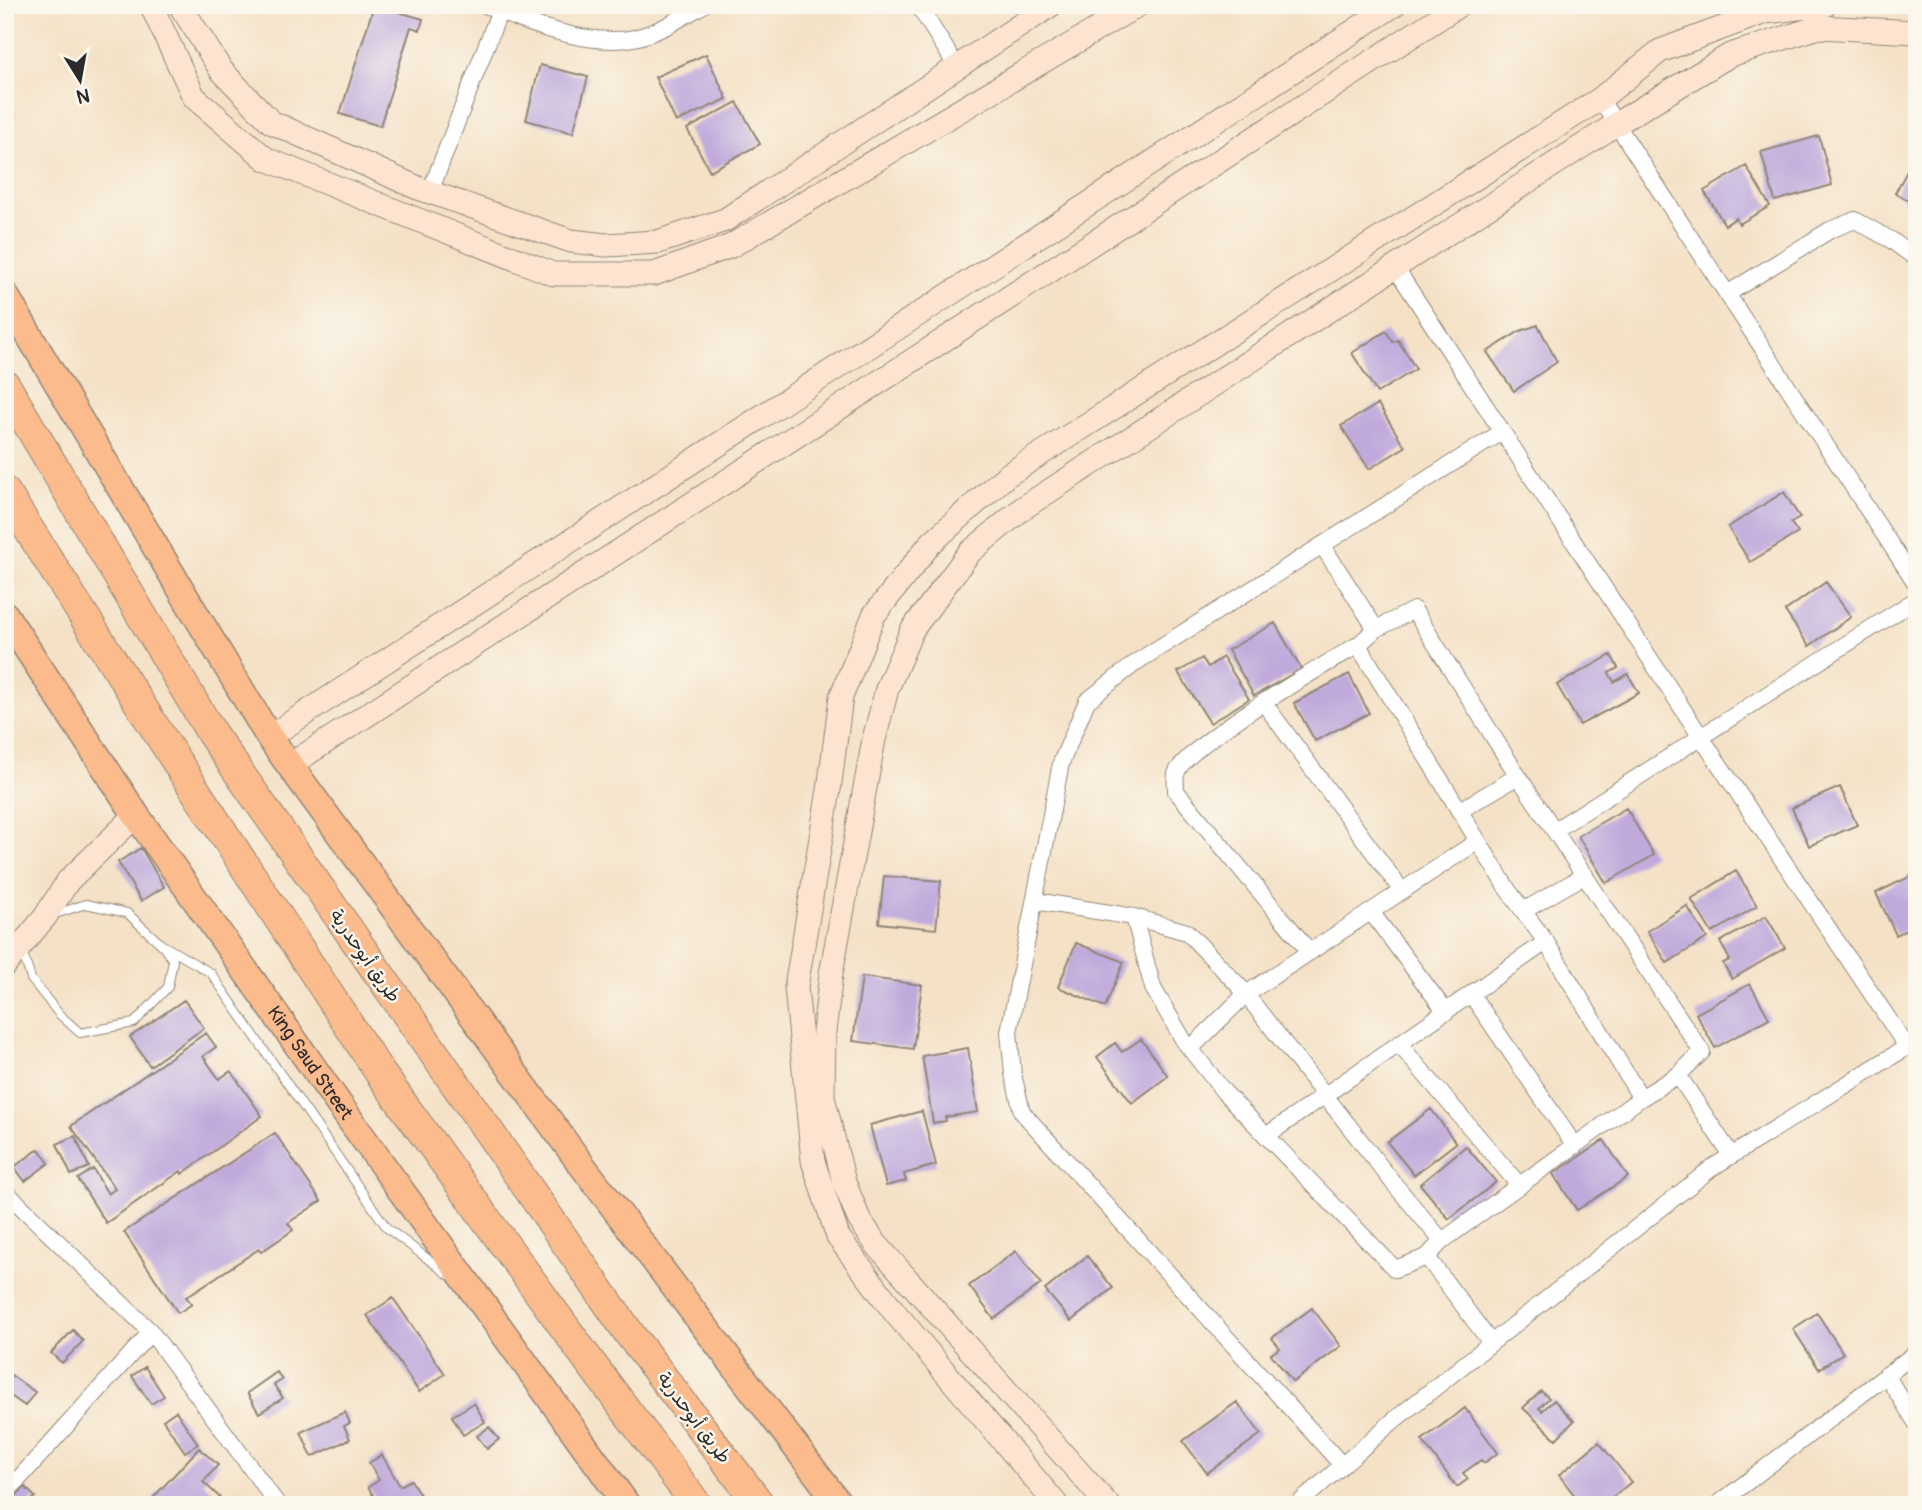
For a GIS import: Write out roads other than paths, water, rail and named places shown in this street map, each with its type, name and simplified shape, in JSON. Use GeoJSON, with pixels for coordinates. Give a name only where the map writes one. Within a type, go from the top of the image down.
{"type":"FeatureCollection","features":[{"type":"Feature","properties":{"kind":"highway","name":"طريق أبوحدرية"},"geometry":{"type":"LineString","coordinates":[[5,385],[212,734],[631,1336],[760,1505]]}},
{"type":"Feature","properties":{"kind":"highway"},"geometry":{"type":"LineString","coordinates":[[5,492],[178,764],[380,1073],[697,1505]]}},
{"type":"Feature","properties":{"kind":"main road"},"geometry":{"type":"LineString","coordinates":[[5,295],[269,737],[578,1160],[840,1505]]}},
{"type":"Feature","properties":{"kind":"main road","name":"King Saud Street"},"geometry":{"type":"LineString","coordinates":[[5,615],[136,815],[627,1505]]}},
{"type":"Feature","properties":{"kind":"street"},"geometry":{"type":"LineString","coordinates":[[151,5],[194,97],[266,159],[552,274],[654,274],[731,246],[1138,5]]}},
{"type":"Feature","properties":{"kind":"street"},"geometry":{"type":"LineString","coordinates":[[180,5],[220,70],[271,122],[430,192],[571,241],[606,245],[658,242],[725,220],[1051,5]]}},
{"type":"Feature","properties":{"kind":"street"},"geometry":{"type":"LineString","coordinates":[[430,192],[496,7],[556,30],[599,40],[633,38],[662,29],[703,5]]}},
{"type":"Feature","properties":{"kind":"street"},"geometry":{"type":"LineString","coordinates":[[918,5],[957,67]]}},
{"type":"Feature","properties":{"kind":"street"},"geometry":{"type":"LineString","coordinates":[[269,737],[1394,5]]}},
{"type":"Feature","properties":{"kind":"street"},"geometry":{"type":"LineString","coordinates":[[289,765],[1459,5]]}},
{"type":"Feature","properties":{"kind":"street"},"geometry":{"type":"LineString","coordinates":[[1057,1505],[896,1314],[838,1237],[813,1161],[796,987],[829,790],[841,696],[874,615],[930,544],[1006,476],[1600,99],[1660,51],[1765,12],[1825,5]]}},
{"type":"Feature","properties":{"kind":"street"},"geometry":{"type":"LineString","coordinates":[[1108,1505],[876,1244],[859,1219],[844,1182],[823,1097],[824,1032],[831,974],[874,739],[887,689],[912,630],[969,553],[1023,508],[1616,124],[1730,55],[1819,27],[1917,32]]}},
{"type":"Feature","properties":{"kind":"street"},"geometry":{"type":"LineString","coordinates":[[1600,99],[1917,585]]}},
{"type":"Feature","properties":{"kind":"street"},"geometry":{"type":"LineString","coordinates":[[1727,295],[1830,230],[1855,220],[1891,240],[1917,259]]}},
{"type":"Feature","properties":{"kind":"street"},"geometry":{"type":"LineString","coordinates":[[1297,1505],[1393,1421],[1731,1155],[1912,1047],[1701,737],[1395,267]]}},
{"type":"Feature","properties":{"kind":"street"},"geometry":{"type":"LineString","coordinates":[[1342,1465],[1022,1112],[1013,1074],[1009,1032],[1061,764],[1087,701],[1138,661],[1502,432]]}},
{"type":"Feature","properties":{"kind":"street"},"geometry":{"type":"LineString","coordinates":[[1322,545],[1376,629]]}},
{"type":"Feature","properties":{"kind":"street"},"geometry":{"type":"LineString","coordinates":[[1555,830],[1917,599]]}},
{"type":"Feature","properties":{"kind":"street"},"geometry":{"type":"LineString","coordinates":[[1134,917],[1153,988],[1190,1049],[1224,1092],[1395,1269],[1427,1257],[1442,1241],[1641,1098],[1678,1075],[1702,1052],[1518,776],[1414,610],[1376,629],[1358,645],[1229,725],[1190,756],[1176,773],[1176,791],[1310,952]]}},
{"type":"Feature","properties":{"kind":"street"},"geometry":{"type":"LineString","coordinates":[[1358,645],[1459,811],[1546,942],[1641,1098]]}},
{"type":"Feature","properties":{"kind":"street"},"geometry":{"type":"LineString","coordinates":[[1264,703],[1402,891]]}},
{"type":"Feature","properties":{"kind":"street"},"geometry":{"type":"LineString","coordinates":[[1459,811],[1518,776]]}},
{"type":"Feature","properties":{"kind":"street"},"geometry":{"type":"LineString","coordinates":[[5,965],[46,917],[68,881],[136,815]]}},
{"type":"Feature","properties":{"kind":"street"},"geometry":{"type":"LineString","coordinates":[[1190,1049],[1246,994],[1478,841]]}},
{"type":"Feature","properties":{"kind":"street"},"geometry":{"type":"LineString","coordinates":[[1523,911],[1585,875]]}},
{"type":"Feature","properties":{"kind":"street"},"geometry":{"type":"LineString","coordinates":[[1035,901],[1134,917],[1187,932],[1246,994],[1442,1241]]}},
{"type":"Feature","properties":{"kind":"street"},"geometry":{"type":"LineString","coordinates":[[1371,912],[1446,1012]]}},
{"type":"Feature","properties":{"kind":"street"},"geometry":{"type":"LineString","coordinates":[[1266,1136],[1546,942]]}},
{"type":"Feature","properties":{"kind":"street"},"geometry":{"type":"LineString","coordinates":[[1471,994],[1575,1146]]}},
{"type":"Feature","properties":{"kind":"street"},"geometry":{"type":"LineString","coordinates":[[1399,1044],[1520,1186]]}},
{"type":"Feature","properties":{"kind":"street"},"geometry":{"type":"LineString","coordinates":[[1678,1075],[1731,1155]]}},
{"type":"Feature","properties":{"kind":"street"},"geometry":{"type":"LineString","coordinates":[[5,1191],[151,1332],[278,1505]]}},
{"type":"Feature","properties":{"kind":"street"},"geometry":{"type":"LineString","coordinates":[[1427,1257],[1491,1343]]}},
{"type":"Feature","properties":{"kind":"street"},"geometry":{"type":"LineString","coordinates":[[5,1494],[151,1332]]}},
{"type":"Feature","properties":{"kind":"street"},"geometry":{"type":"LineString","coordinates":[[1717,1505],[1917,1352]]}},
{"type":"Feature","properties":{"kind":"street"},"geometry":{"type":"LineString","coordinates":[[1886,1376],[1917,1424]]}},
{"type":"Feature","properties":{"kind":"lane"},"geometry":{"type":"LineString","coordinates":[[21,946],[31,979],[80,1033],[134,1023],[168,987],[173,960],[161,944],[127,913],[86,904],[46,917]]}},
{"type":"Feature","properties":{"kind":"lane"},"geometry":{"type":"LineString","coordinates":[[161,944],[211,973],[387,1228],[478,1297]]}}]}
